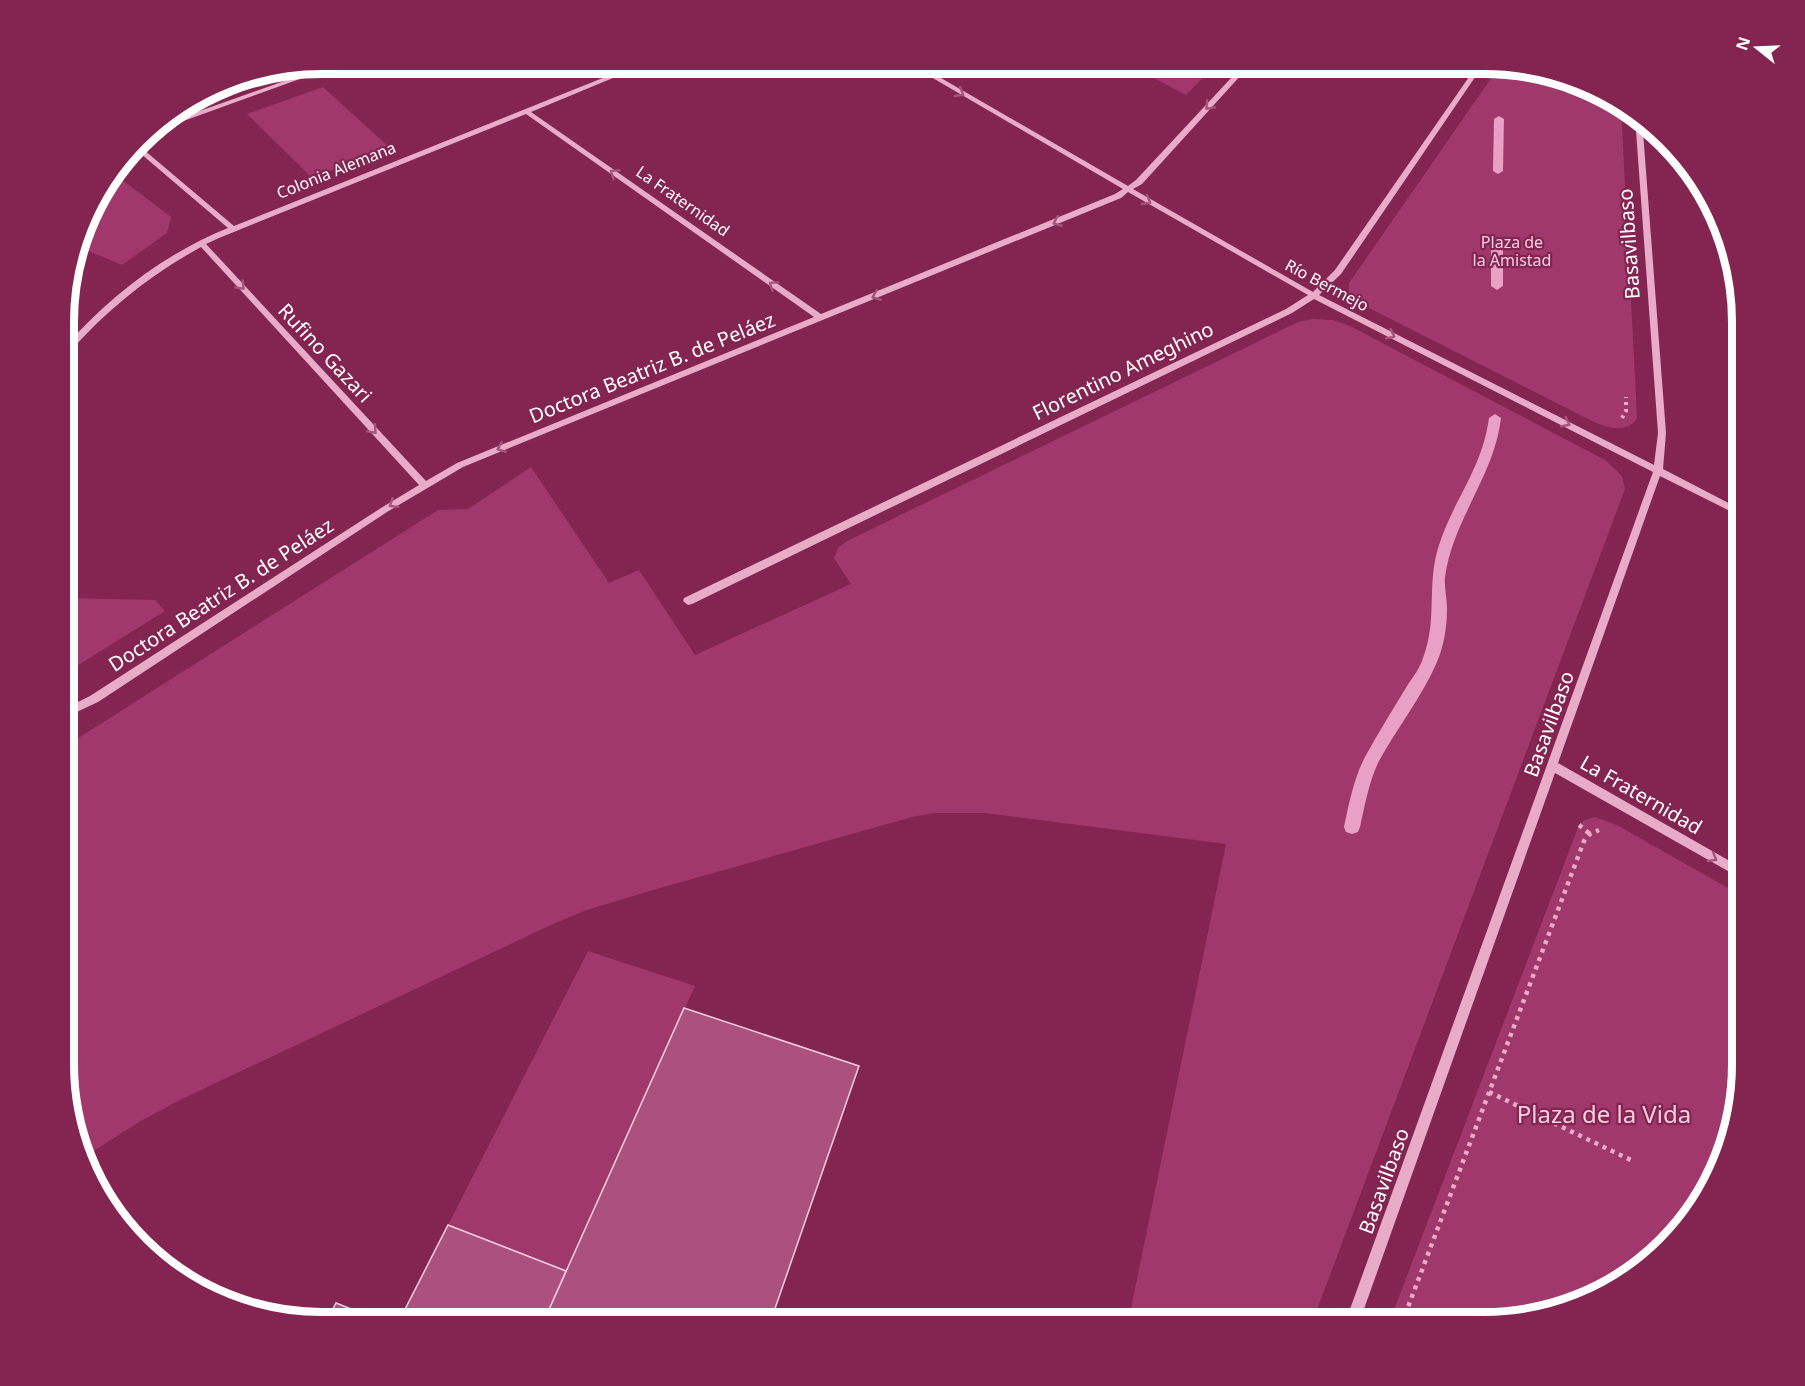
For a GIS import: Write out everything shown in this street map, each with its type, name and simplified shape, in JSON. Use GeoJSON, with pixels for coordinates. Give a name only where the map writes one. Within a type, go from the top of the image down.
{"type":"FeatureCollection","features":[{"type":"Feature","properties":{"kind":"street"},"geometry":{"type":"LineString","coordinates":[[172,124],[310,74]]}},
{"type":"Feature","properties":{"kind":"street","name":"Colonia Alemana"},"geometry":{"type":"LineString","coordinates":[[74,342],[106,308],[124,293],[171,260],[201,243],[232,228],[618,74]]}},
{"type":"Feature","properties":{"kind":"street","name":"Río Bermejo"},"geometry":{"type":"LineString","coordinates":[[928,74],[1313,296],[1732,509]]}},
{"type":"Feature","properties":{"kind":"street","name":"Doctora Beatriz B. de Peláez"},"geometry":{"type":"LineString","coordinates":[[74,709],[94,699],[424,485],[481,456],[1106,202],[1139,182],[1239,74]]}},
{"type":"Feature","properties":{"kind":"street","name":"Florentino Ameghino"},"geometry":{"type":"LineString","coordinates":[[688,601],[1279,316],[1313,296],[1338,272],[1474,74]]}},
{"type":"Feature","properties":{"kind":"street","name":"La Fraternidad"},"geometry":{"type":"LineString","coordinates":[[526,111],[821,318]]}},
{"type":"Feature","properties":{"kind":"street","name":"Basavilbaso"},"geometry":{"type":"LineString","coordinates":[[1356,1312],[1658,470],[1662,433],[1639,128]]}},
{"type":"Feature","properties":{"kind":"street"},"geometry":{"type":"LineString","coordinates":[[142,151],[232,228]]}},
{"type":"Feature","properties":{"kind":"street","name":"Rufino Gazari"},"geometry":{"type":"LineString","coordinates":[[201,243],[424,485]]}},
{"type":"Feature","properties":{"kind":"street","name":"La Fraternidad"},"geometry":{"type":"LineString","coordinates":[[1553,766],[1732,868]]}},
{"type":"Feature","properties":{"kind":"path"},"geometry":{"type":"LineString","coordinates":[[1502,76],[1507,75]]}},
{"type":"Feature","properties":{"kind":"path"},"geometry":{"type":"LineString","coordinates":[[1618,420],[1626,411],[1626,387]]}},
{"type":"Feature","properties":{"kind":"path"},"geometry":{"type":"LineString","coordinates":[[1579,825],[1590,834]]}},
{"type":"Feature","properties":{"kind":"path"},"geometry":{"type":"LineString","coordinates":[[1406,1312],[1584,842],[1590,834],[1598,830],[1608,831]]}},
{"type":"Feature","properties":{"kind":"path"},"geometry":{"type":"LineString","coordinates":[[1489,1092],[1635,1162]]}},
{"type":"Feature","properties":{"kind":"green space"},"geometry":{"type":"Polygon","coordinates":[[[1146,74],[1206,74],[1186,95],[1146,74]]]}},
{"type":"Feature","properties":{"kind":"green space","name":"Plaza de la Amistad"},"geometry":{"type":"Polygon","coordinates":[[[1494,74],[1532,78],[1579,92],[1621,115],[1637,416],[1632,424],[1622,428],[1594,422],[1359,303],[1349,294],[1349,283],[1494,74]]]}},
{"type":"Feature","properties":{"kind":"green space"},"geometry":{"type":"Polygon","coordinates":[[[272,78],[208,101],[226,92],[272,78]]]}},
{"type":"Feature","properties":{"kind":"green space"},"geometry":{"type":"Polygon","coordinates":[[[323,87],[390,148],[312,178],[247,114],[323,87]]]}},
{"type":"Feature","properties":{"kind":"green space"},"geometry":{"type":"Polygon","coordinates":[[[119,178],[171,217],[167,233],[122,265],[85,249],[92,226],[119,178]]]}},
{"type":"Feature","properties":{"kind":"green space"},"geometry":{"type":"Polygon","coordinates":[[[1313,319],[1333,320],[1350,326],[1605,460],[1622,476],[1625,489],[1316,1312],[1130,1312],[1226,844],[985,813],[934,813],[912,817],[587,910],[182,1099],[139,1122],[90,1153],[78,1113],[74,1081],[74,741],[438,510],[468,509],[531,467],[609,583],[639,570],[695,655],[851,584],[834,558],[838,548],[847,541],[1298,322],[1313,319]]]}},
{"type":"Feature","properties":{"kind":"green space"},"geometry":{"type":"Polygon","coordinates":[[[74,598],[155,600],[165,611],[74,668],[74,598]]]}},
{"type":"Feature","properties":{"kind":"green space","name":"Plaza de la Vida"},"geometry":{"type":"Polygon","coordinates":[[[1595,817],[1617,825],[1732,890],[1731,1081],[1727,1113],[1713,1160],[1690,1202],[1659,1240],[1621,1271],[1579,1294],[1532,1308],[1500,1312],[1393,1312],[1579,825],[1595,817]]]}},
{"type":"Feature","properties":{"kind":"green space"},"geometry":{"type":"Polygon","coordinates":[[[588,951],[695,986],[566,1271],[448,1225],[588,951]]]}},
{"type":"Feature","properties":{"kind":"building"},"geometry":{"type":"Polygon","coordinates":[[[684,1008],[859,1066],[774,1312],[548,1312],[684,1008]]]}},
{"type":"Feature","properties":{"kind":"building"},"geometry":{"type":"Polygon","coordinates":[[[448,1225],[566,1271],[548,1312],[404,1312],[448,1225]]]}},
{"type":"Feature","properties":{"kind":"building"},"geometry":{"type":"Polygon","coordinates":[[[336,1303],[359,1312],[331,1312],[336,1303]]]}},
{"type":"Feature","properties":{"kind":"waterway"},"geometry":{"type":"LineString","coordinates":[[1498,171],[1499,119]]}},
{"type":"Feature","properties":{"kind":"waterway"},"geometry":{"type":"LineString","coordinates":[[1497,247],[1497,286]]}},
{"type":"Feature","properties":{"kind":"waterway"},"geometry":{"type":"LineString","coordinates":[[1352,827],[1360,791],[1371,761],[1430,661],[1438,633],[1440,609],[1438,578],[1446,545],[1484,465],[1492,442],[1495,418]]}}]}
